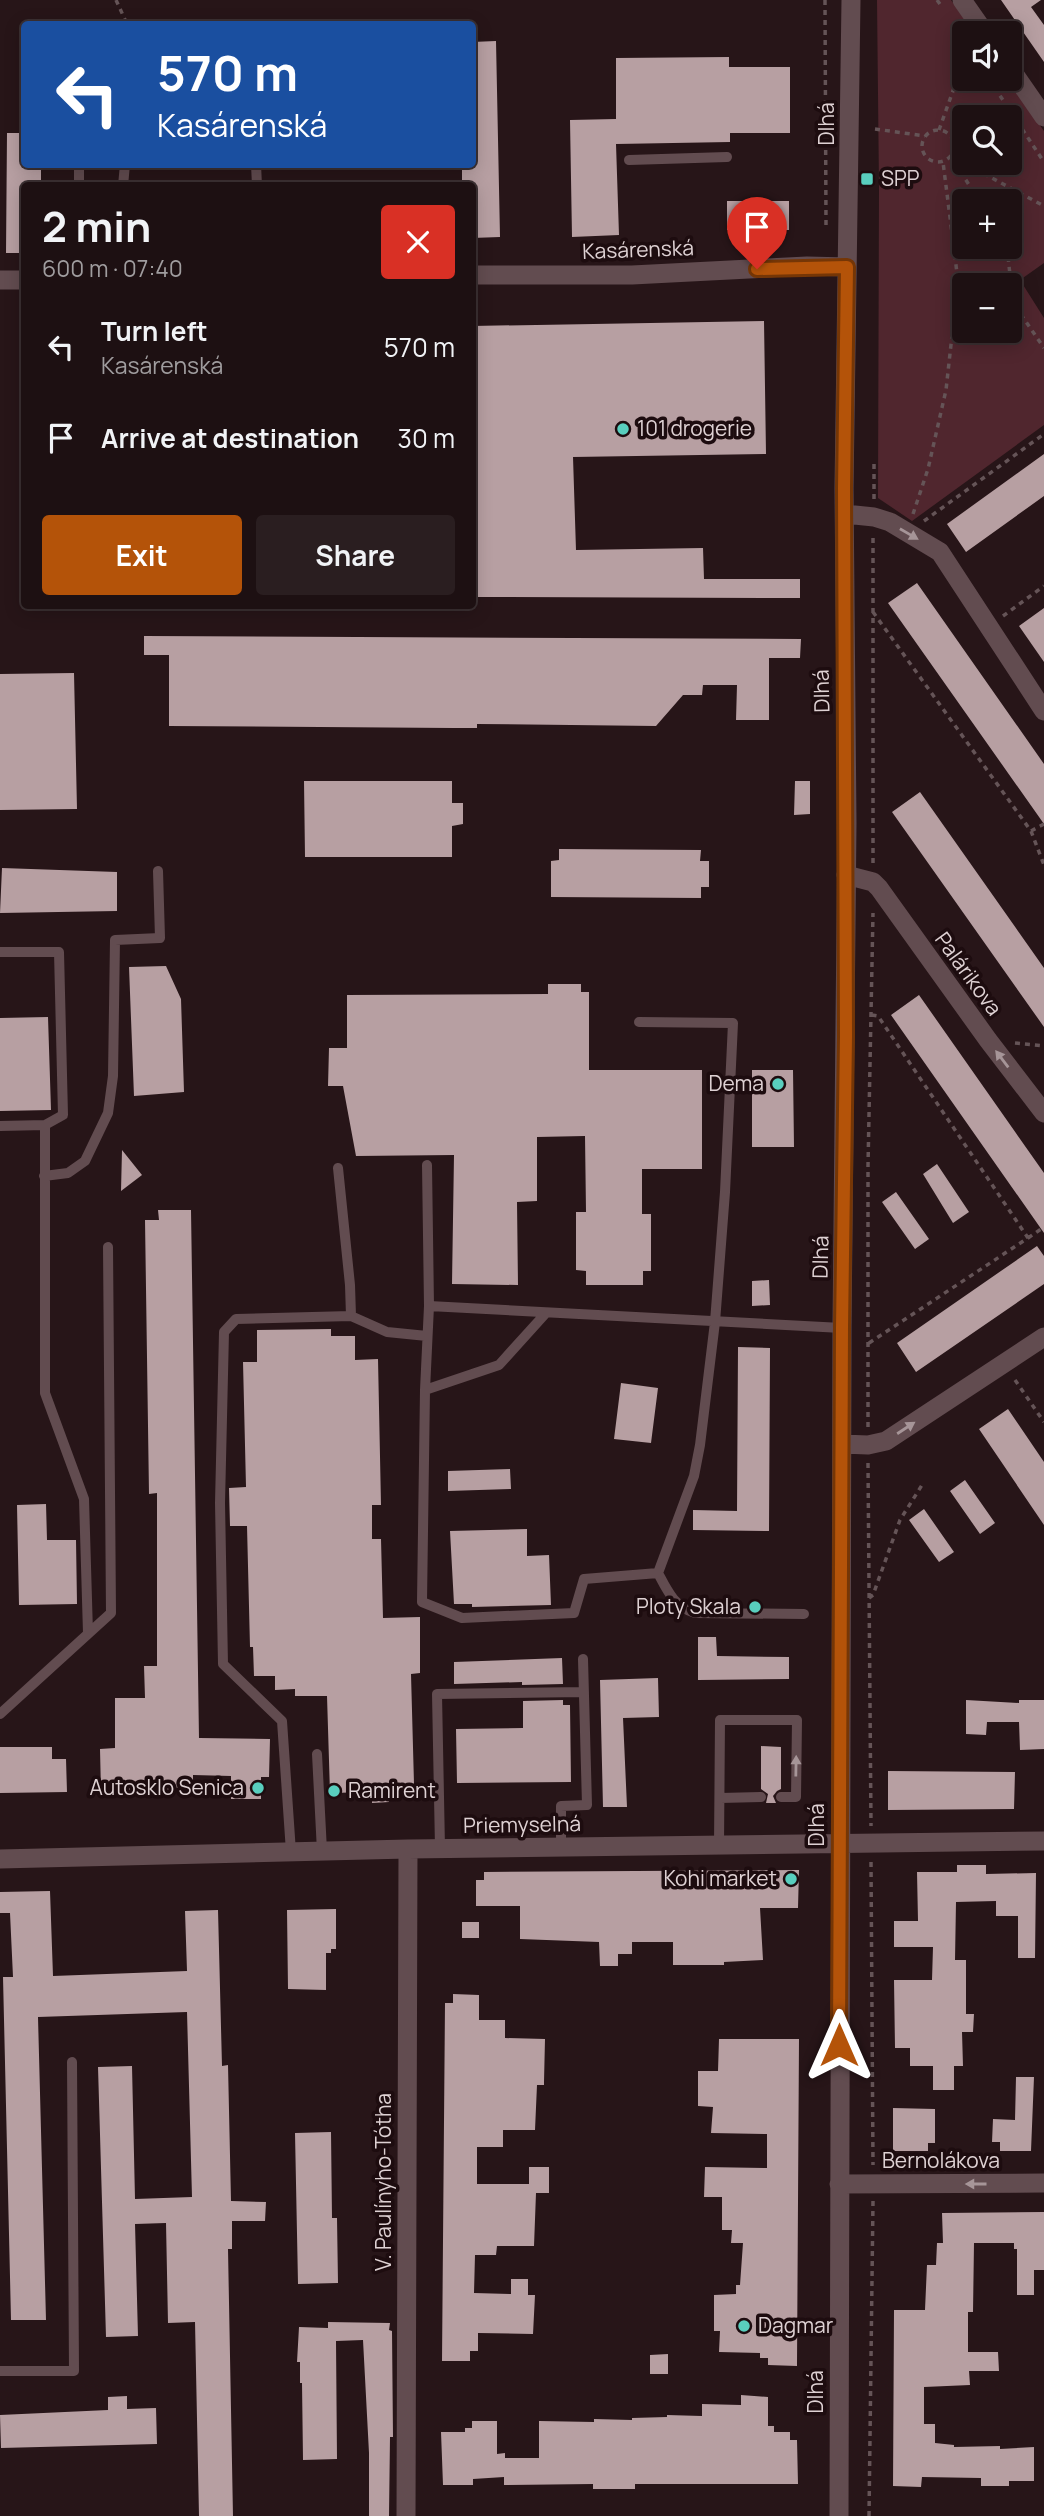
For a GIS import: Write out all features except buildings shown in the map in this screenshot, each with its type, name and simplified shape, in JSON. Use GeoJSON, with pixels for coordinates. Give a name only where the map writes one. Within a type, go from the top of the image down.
{"type":"FeatureCollection","features":[{"type":"Feature","properties":{"kind":"street","name":"Dlhá"},"geometry":{"type":"LineString","coordinates":[[839,2516],[845,514],[851,0]]}},
{"type":"Feature","properties":{"kind":"street"},"geometry":{"type":"LineString","coordinates":[[962,0],[977,21]]}},
{"type":"Feature","properties":{"kind":"street"},"geometry":{"type":"LineString","coordinates":[[1022,85],[1044,117]]}},
{"type":"Feature","properties":{"kind":"street","name":"Kasárenská"},"geometry":{"type":"LineString","coordinates":[[476,275],[632,275],[807,266],[847,267]]}},
{"type":"Feature","properties":{"kind":"street"},"geometry":{"type":"LineString","coordinates":[[0,280],[21,280]]}},
{"type":"Feature","properties":{"kind":"street"},"geometry":{"type":"LineString","coordinates":[[845,514],[874,517],[890,523],[940,552],[1044,711]]}},
{"type":"Feature","properties":{"kind":"street"},"geometry":{"type":"LineString","coordinates":[[846,875],[873,883]]}},
{"type":"Feature","properties":{"kind":"street","name":"Palárikova"},"geometry":{"type":"LineString","coordinates":[[873,883],[1044,1113]]}},
{"type":"Feature","properties":{"kind":"street"},"geometry":{"type":"LineString","coordinates":[[842,1444],[868,1445],[886,1441],[1044,1337]]}},
{"type":"Feature","properties":{"kind":"street","name":"Priemyselná"},"geometry":{"type":"LineString","coordinates":[[0,1859],[440,1848],[1044,1841]]}},
{"type":"Feature","properties":{"kind":"street","name":"V. Paulínyho-Tótha"},"geometry":{"type":"LineString","coordinates":[[406,2516],[408,1849]]}},
{"type":"Feature","properties":{"kind":"street","name":"Bernolákova"},"geometry":{"type":"LineString","coordinates":[[839,2184],[1044,2183]]}},
{"type":"Feature","properties":{"kind":"lane"},"geometry":{"type":"LineString","coordinates":[[629,160],[727,158]]}},
{"type":"Feature","properties":{"kind":"lane"},"geometry":{"type":"LineString","coordinates":[[44,1176],[68,1173],[85,1161],[108,1113],[113,1076],[114,940],[160,937],[158,871]]}},
{"type":"Feature","properties":{"kind":"lane"},"geometry":{"type":"LineString","coordinates":[[0,952],[59,952],[63,1115],[44,1125],[0,1126]]}},
{"type":"Feature","properties":{"kind":"lane"},"geometry":{"type":"LineString","coordinates":[[639,1023],[733,1023],[725,1192],[715,1322],[700,1445],[694,1476],[658,1573],[673,1601],[683,1609],[695,1613],[804,1614]]}},
{"type":"Feature","properties":{"kind":"lane"},"geometry":{"type":"LineString","coordinates":[[44,1125],[45,1393],[84,1499],[88,1633]]}},
{"type":"Feature","properties":{"kind":"lane"},"geometry":{"type":"LineString","coordinates":[[427,1165],[429,1306],[422,1602],[462,1618],[574,1613],[584,1579],[658,1573]]}},
{"type":"Feature","properties":{"kind":"lane"},"geometry":{"type":"LineString","coordinates":[[338,1168],[351,1316]]}},
{"type":"Feature","properties":{"kind":"lane"},"geometry":{"type":"LineString","coordinates":[[0,1714],[111,1613],[108,1247]]}},
{"type":"Feature","properties":{"kind":"lane"},"geometry":{"type":"LineString","coordinates":[[429,1306],[842,1328]]}},
{"type":"Feature","properties":{"kind":"lane"},"geometry":{"type":"LineString","coordinates":[[425,1390],[499,1365],[546,1313]]}},
{"type":"Feature","properties":{"kind":"lane"},"geometry":{"type":"LineString","coordinates":[[291,1852],[282,1721],[223,1664],[220,1503],[224,1332],[236,1319],[351,1316],[387,1332],[427,1336]]}},
{"type":"Feature","properties":{"kind":"lane"},"geometry":{"type":"LineString","coordinates":[[561,1847],[561,1806],[587,1805],[583,1659]]}},
{"type":"Feature","properties":{"kind":"lane"},"geometry":{"type":"LineString","coordinates":[[440,1848],[437,1694],[584,1692]]}},
{"type":"Feature","properties":{"kind":"lane"},"geometry":{"type":"LineString","coordinates":[[719,1846],[720,1720],[797,1720],[796,1797],[781,1797]]}},
{"type":"Feature","properties":{"kind":"lane"},"geometry":{"type":"LineString","coordinates":[[317,1754],[322,1851]]}},
{"type":"Feature","properties":{"kind":"lane"},"geometry":{"type":"LineString","coordinates":[[720,1798],[761,1797]]}},
{"type":"Feature","properties":{"kind":"lane"},"geometry":{"type":"LineString","coordinates":[[0,2371],[74,2371],[72,2062]]}},
{"type":"Feature","properties":{"kind":"path"},"geometry":{"type":"LineString","coordinates":[[116,0],[126,21]]}},
{"type":"Feature","properties":{"kind":"path"},"geometry":{"type":"LineString","coordinates":[[825,0],[826,226]]}},
{"type":"Feature","properties":{"kind":"path"},"geometry":{"type":"LineString","coordinates":[[939,130],[953,91]]}},
{"type":"Feature","properties":{"kind":"path"},"geometry":{"type":"LineString","coordinates":[[997,91],[1044,162]]}},
{"type":"Feature","properties":{"kind":"path"},"geometry":{"type":"LineString","coordinates":[[876,129],[925,136],[939,130],[948,133],[953,141],[951,156],[972,189]]}},
{"type":"Feature","properties":{"kind":"path"},"geometry":{"type":"LineString","coordinates":[[925,136],[921,146],[925,156],[933,162],[943,162],[951,156]]}},
{"type":"Feature","properties":{"kind":"path"},"geometry":{"type":"LineString","coordinates":[[951,156],[1044,206]]}},
{"type":"Feature","properties":{"kind":"path"},"geometry":{"type":"LineString","coordinates":[[907,533],[928,469],[946,390],[958,282],[943,162]]}},
{"type":"Feature","properties":{"kind":"path"},"geometry":{"type":"LineString","coordinates":[[1008,259],[1013,303],[1044,348]]}},
{"type":"Feature","properties":{"kind":"path"},"geometry":{"type":"LineString","coordinates":[[907,533],[1044,434]]}},
{"type":"Feature","properties":{"kind":"path"},"geometry":{"type":"LineString","coordinates":[[869,2516],[873,2184],[868,1166],[872,1015],[874,460]]}},
{"type":"Feature","properties":{"kind":"path"},"geometry":{"type":"LineString","coordinates":[[990,626],[1044,586]]}},
{"type":"Feature","properties":{"kind":"path"},"geometry":{"type":"LineString","coordinates":[[872,610],[1031,831],[1044,865]]}},
{"type":"Feature","properties":{"kind":"path"},"geometry":{"type":"LineString","coordinates":[[1031,831],[1044,824]]}},
{"type":"Feature","properties":{"kind":"path"},"geometry":{"type":"LineString","coordinates":[[872,1015],[878,1016],[1028,1238]]}},
{"type":"Feature","properties":{"kind":"path"},"geometry":{"type":"LineString","coordinates":[[869,1343],[1044,1227]]}},
{"type":"Feature","properties":{"kind":"path"},"geometry":{"type":"LineString","coordinates":[[1004,1363],[1044,1422]]}},
{"type":"Feature","properties":{"kind":"path"},"geometry":{"type":"LineString","coordinates":[[869,1598],[873,1595],[900,1520],[922,1485]]}},
{"type":"Feature","properties":{"kind":"shaded area"},"geometry":{"type":"Polygon","coordinates":[[[877,0],[951,0],[966,21],[952,21],[952,91],[1016,91],[1044,131],[1044,263],[1022,279],[1022,273],[952,273],[952,343],[1022,343],[1022,283],[1044,318],[1044,425],[912,521],[878,498],[877,0]]]}},
{"type":"Feature","properties":{"kind":"place","name":"SPP"},"geometry":{"type":"Point","coordinates":[867,179]}},
{"type":"Feature","properties":{"kind":"place","name":"101 drogerie"},"geometry":{"type":"Point","coordinates":[623,429]}},
{"type":"Feature","properties":{"kind":"place","name":"Dema"},"geometry":{"type":"Point","coordinates":[778,1084]}},
{"type":"Feature","properties":{"kind":"place","name":"Ploty Skala"},"geometry":{"type":"Point","coordinates":[755,1607]}},
{"type":"Feature","properties":{"kind":"place","name":"Autosklo Senica"},"geometry":{"type":"Point","coordinates":[258,1788]}},
{"type":"Feature","properties":{"kind":"place","name":"Ramirent"},"geometry":{"type":"Point","coordinates":[334,1791]}},
{"type":"Feature","properties":{"kind":"place","name":"Kohi market"},"geometry":{"type":"Point","coordinates":[791,1879]}},
{"type":"Feature","properties":{"kind":"place","name":"Dagmar"},"geometry":{"type":"Point","coordinates":[744,2326]}},
{"type":"Feature","properties":{"kind":"route"},"geometry":{"type":"LineString","coordinates":[[757,269],[847,267],[844,621],[847,823],[839,2045]]}}]}
